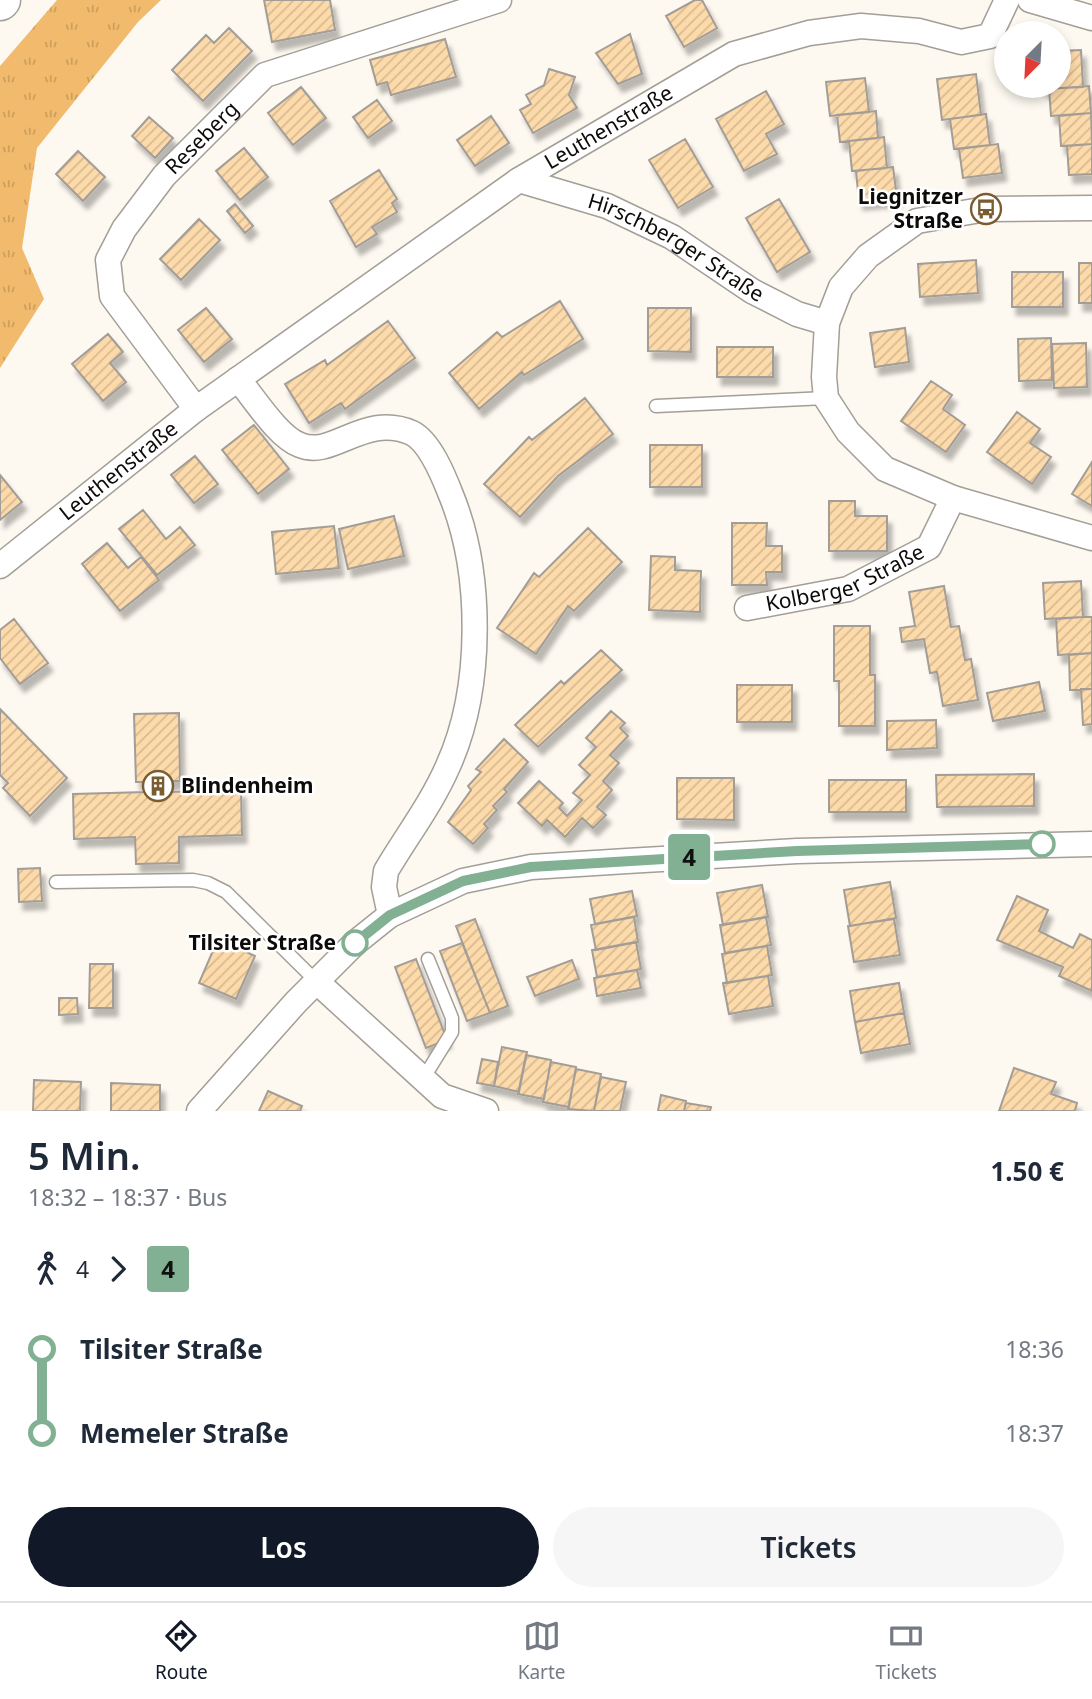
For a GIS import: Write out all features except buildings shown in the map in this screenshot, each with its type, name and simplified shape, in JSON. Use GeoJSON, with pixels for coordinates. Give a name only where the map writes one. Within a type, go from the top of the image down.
{"type":"FeatureCollection","features":[{"type":"Feature","properties":{"kind":"street","name":"Reseberg"},"geometry":{"type":"LineString","coordinates":[[196,409],[112,296],[108,260],[124,229],[164,176],[265,75],[499,0]]}},
{"type":"Feature","properties":{"kind":"street","name":"Leuthenstraße"},"geometry":{"type":"LineString","coordinates":[[0,566],[196,409],[519,180],[734,54],[809,33],[861,26],[919,31],[961,42],[990,36],[1007,0]]}},
{"type":"Feature","properties":{"kind":"street"},"geometry":{"type":"LineString","coordinates":[[1030,0],[1092,18]]}},
{"type":"Feature","properties":{"kind":"street","name":"Hirschberger Straße"},"geometry":{"type":"LineString","coordinates":[[519,180],[607,206],[672,237],[752,291],[797,314],[827,323]]}},
{"type":"Feature","properties":{"kind":"street"},"geometry":{"type":"LineString","coordinates":[[1092,208],[986,209],[917,222],[868,256],[841,287],[827,323],[824,377],[826,398],[848,432],[885,468],[953,498],[1092,538]]}},
{"type":"Feature","properties":{"kind":"street"},"geometry":{"type":"LineString","coordinates":[[239,379],[286,436],[301,446],[323,447],[362,430],[388,427],[414,434],[438,463],[456,507],[470,562],[474,614],[472,667],[464,719],[448,766],[386,872],[384,887],[390,915]]}},
{"type":"Feature","properties":{"kind":"street","name":"Kolberger Straße"},"geometry":{"type":"LineString","coordinates":[[747,608],[848,589],[929,547],[953,498]]}},
{"type":"Feature","properties":{"kind":"street"},"geometry":{"type":"LineString","coordinates":[[199,1111],[316,981],[355,943],[390,915],[463,881],[531,867],[797,851],[1092,844]]}},
{"type":"Feature","properties":{"kind":"street"},"geometry":{"type":"LineString","coordinates":[[316,981],[442,1096],[486,1111]]}},
{"type":"Feature","properties":{"kind":"lane"},"geometry":{"type":"LineString","coordinates":[[656,406],[826,398]]}},
{"type":"Feature","properties":{"kind":"lane"},"geometry":{"type":"LineString","coordinates":[[56,882],[193,880],[208,883],[236,901],[316,981]]}},
{"type":"Feature","properties":{"kind":"lane"},"geometry":{"type":"LineString","coordinates":[[423,1079],[452,1032],[452,1018],[428,959]]}},
{"type":"Feature","properties":{"kind":"green space"},"geometry":{"type":"Polygon","coordinates":[[[57,0],[161,0],[138,22],[37,148],[22,248],[44,299],[0,368],[0,66],[57,0]]]}},
{"type":"Feature","properties":{"kind":"bus line","name":"4"},"geometry":{"type":"LineString","coordinates":[[355,943],[390,915],[463,881],[531,867],[797,851],[1042,844]]}},
{"type":"Feature","properties":{"kind":"place","name":"Liegnitzer Straße"},"geometry":{"type":"Point","coordinates":[986,209]}},
{"type":"Feature","properties":{"kind":"place","name":"Blindenheim"},"geometry":{"type":"Point","coordinates":[158,786]}},
{"type":"Feature","properties":{"kind":"place","name":"Tilsiter Straße"},"geometry":{"type":"Point","coordinates":[355,943]}}]}
